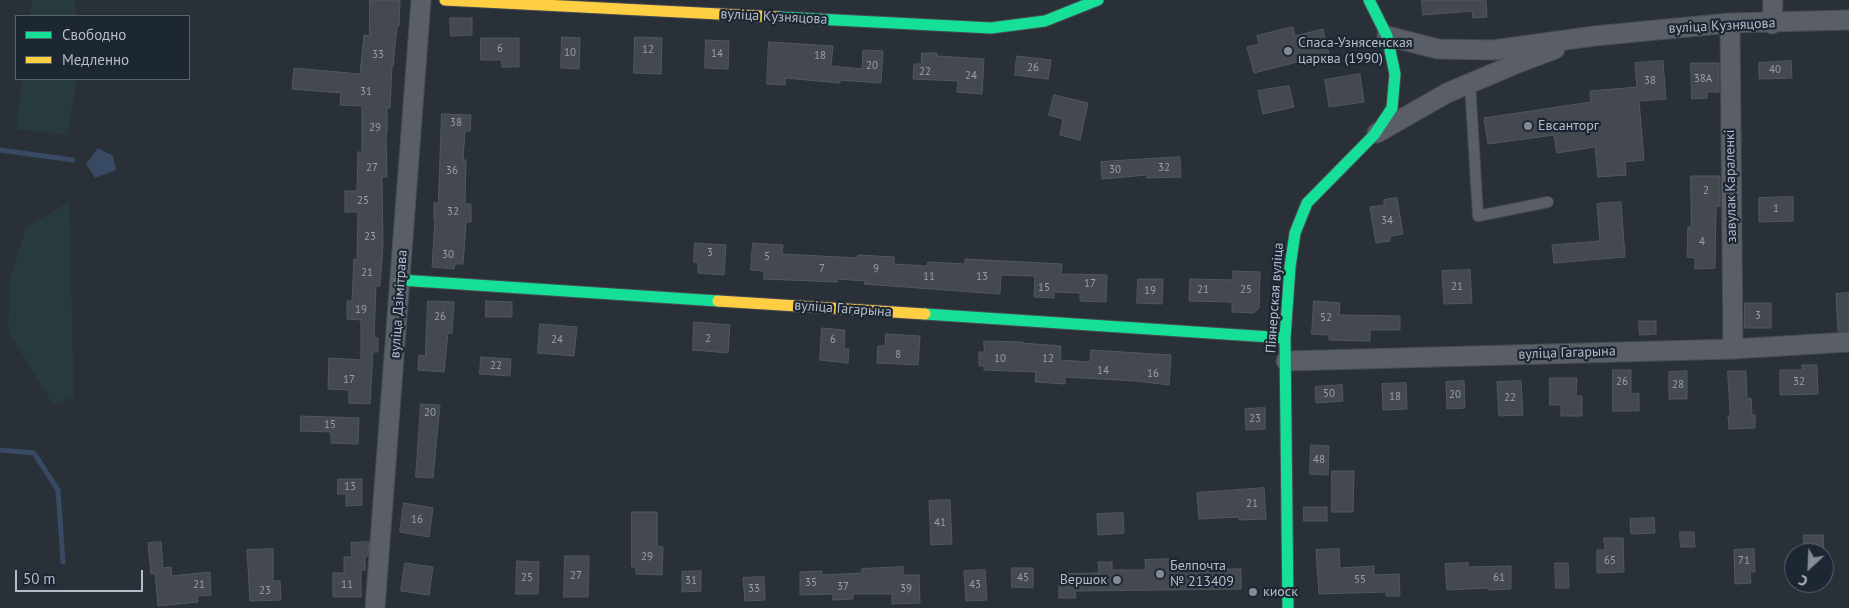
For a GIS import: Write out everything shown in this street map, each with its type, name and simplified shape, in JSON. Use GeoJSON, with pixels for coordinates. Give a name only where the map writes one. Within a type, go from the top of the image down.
{"type":"FeatureCollection","features":[{"type":"Feature","properties":{"kind":"street","name":"вуліца Дзімітрава"},"geometry":{"type":"LineString","coordinates":[[375,608],[421,0]]}},
{"type":"Feature","properties":{"kind":"street","name":"вуліца Кузняцова"},"geometry":{"type":"LineString","coordinates":[[445,0],[686,7],[991,28],[1046,21],[1098,0]]}},
{"type":"Feature","properties":{"kind":"street","name":"Піянерская вуліца"},"geometry":{"type":"LineString","coordinates":[[1288,608],[1285,338],[1294,233],[1307,203],[1374,135],[1392,108],[1395,74],[1387,36],[1369,0]]}},
{"type":"Feature","properties":{"kind":"street"},"geometry":{"type":"LineString","coordinates":[[1772,24],[1773,0]]}},
{"type":"Feature","properties":{"kind":"street","name":"вуліца Кузняцова"},"geometry":{"type":"LineString","coordinates":[[1387,36],[1438,49],[1493,50],[1594,36],[1730,23],[1772,24],[1849,20]]}},
{"type":"Feature","properties":{"kind":"street","name":"завулак Караленкі"},"geometry":{"type":"LineString","coordinates":[[1730,23],[1734,349]]}},
{"type":"Feature","properties":{"kind":"street","name":"вуліца Кузняцова"},"geometry":{"type":"LineString","coordinates":[[1374,135],[1447,93],[1518,62],[1594,36]]}},
{"type":"Feature","properties":{"kind":"street","name":"вуліца Гагарына"},"geometry":{"type":"LineString","coordinates":[[400,280],[1285,338]]}},
{"type":"Feature","properties":{"kind":"street","name":"вуліца Гагарына"},"geometry":{"type":"LineString","coordinates":[[1286,361],[1734,349],[1849,342]]}},
{"type":"Feature","properties":{"kind":"lane"},"geometry":{"type":"LineString","coordinates":[[1470,83],[1478,216],[1548,202]]}},
{"type":"Feature","properties":{"kind":"green space"},"geometry":{"type":"Polygon","coordinates":[[[32,0],[75,0],[76,15],[30,15],[32,0]]]}},
{"type":"Feature","properties":{"kind":"green space"},"geometry":{"type":"Polygon","coordinates":[[[22,80],[77,80],[67,135],[16,129],[22,80]]]}},
{"type":"Feature","properties":{"kind":"green space"},"geometry":{"type":"Polygon","coordinates":[[[69,202],[74,396],[53,405],[8,331],[10,279],[26,227],[69,202]]]}},
{"type":"Feature","properties":{"kind":"water"},"geometry":{"type":"Polygon","coordinates":[[[98,148],[113,156],[116,170],[95,178],[86,164],[98,148]]]}},
{"type":"Feature","properties":{"kind":"building"},"geometry":{"type":"Polygon","coordinates":[[[370,0],[400,0],[399,26],[397,26],[392,66],[390,108],[387,108],[387,177],[382,177],[383,245],[380,286],[376,286],[374,338],[378,338],[378,352],[373,352],[370,404],[349,403],[349,390],[328,389],[329,358],[361,360],[361,320],[347,319],[347,301],[352,301],[354,259],[357,260],[358,212],[345,212],[345,191],[357,191],[358,152],[362,152],[362,106],[340,105],[341,93],[292,89],[294,68],[360,74],[364,35],[369,36],[370,0]]]}},
{"type":"Feature","properties":{"kind":"building"},"geometry":{"type":"Polygon","coordinates":[[[1422,0],[1486,0],[1487,17],[1473,18],[1472,11],[1423,15],[1422,0]]]}},
{"type":"Feature","properties":{"kind":"building"},"geometry":{"type":"Polygon","coordinates":[[[450,18],[472,18],[472,35],[451,36],[450,18]]]}},
{"type":"Feature","properties":{"kind":"building","name":"Спаса-Узнясенская царква (1990)"},"geometry":{"type":"Polygon","coordinates":[[[1293,27],[1295,36],[1323,29],[1329,54],[1254,73],[1247,47],[1259,44],[1257,36],[1293,27]]]}},
{"type":"Feature","properties":{"kind":"building"},"geometry":{"type":"Polygon","coordinates":[[[562,37],[580,38],[579,69],[561,68],[562,37]]]}},
{"type":"Feature","properties":{"kind":"building"},"geometry":{"type":"Polygon","coordinates":[[[635,37],[662,38],[661,74],[634,73],[635,37]]]}},
{"type":"Feature","properties":{"kind":"building"},"geometry":{"type":"Polygon","coordinates":[[[481,38],[519,38],[519,67],[502,67],[501,60],[481,60],[481,38]]]}},
{"type":"Feature","properties":{"kind":"building"},"geometry":{"type":"Polygon","coordinates":[[[706,40],[729,41],[728,69],[705,68],[706,40]]]}},
{"type":"Feature","properties":{"kind":"building"},"geometry":{"type":"Polygon","coordinates":[[[769,42],[833,46],[831,66],[862,69],[863,50],[883,51],[881,83],[840,80],[840,83],[785,78],[785,85],[767,84],[769,42]]]}},
{"type":"Feature","properties":{"kind":"building"},"geometry":{"type":"Polygon","coordinates":[[[922,53],[937,53],[937,56],[984,59],[982,94],[957,92],[958,81],[913,79],[914,64],[921,64],[922,53]]]}},
{"type":"Feature","properties":{"kind":"building"},"geometry":{"type":"Polygon","coordinates":[[[1017,56],[1051,60],[1048,79],[1015,75],[1017,56]]]}},
{"type":"Feature","properties":{"kind":"building"},"geometry":{"type":"Polygon","coordinates":[[[1663,61],[1666,99],[1639,101],[1644,160],[1625,162],[1626,175],[1598,177],[1595,147],[1557,153],[1554,135],[1488,144],[1484,118],[1591,102],[1590,91],[1637,87],[1635,63],[1663,61]]]}},
{"type":"Feature","properties":{"kind":"building"},"geometry":{"type":"Polygon","coordinates":[[[1791,61],[1792,78],[1759,79],[1759,63],[1791,61]]]}},
{"type":"Feature","properties":{"kind":"building"},"geometry":{"type":"Polygon","coordinates":[[[1691,63],[1719,63],[1719,92],[1707,92],[1707,98],[1692,99],[1691,63]]]}},
{"type":"Feature","properties":{"kind":"building"},"geometry":{"type":"Polygon","coordinates":[[[1360,74],[1364,102],[1329,107],[1325,80],[1360,74]]]}},
{"type":"Feature","properties":{"kind":"building"},"geometry":{"type":"Polygon","coordinates":[[[1289,86],[1294,107],[1263,114],[1258,91],[1289,86]]]}},
{"type":"Feature","properties":{"kind":"building"},"geometry":{"type":"Polygon","coordinates":[[[1054,95],[1088,103],[1080,140],[1060,135],[1063,119],[1049,115],[1054,95]]]}},
{"type":"Feature","properties":{"kind":"building"},"geometry":{"type":"Polygon","coordinates":[[[442,114],[471,115],[470,131],[465,131],[463,160],[466,160],[465,204],[471,204],[471,222],[466,222],[463,264],[455,264],[454,269],[432,267],[435,220],[434,203],[438,203],[442,114]]]}},
{"type":"Feature","properties":{"kind":"building"},"geometry":{"type":"Polygon","coordinates":[[[1180,157],[1181,177],[1147,178],[1147,175],[1102,179],[1101,162],[1180,157]]]}},
{"type":"Feature","properties":{"kind":"building"},"geometry":{"type":"Polygon","coordinates":[[[1691,176],[1720,176],[1720,206],[1716,206],[1715,268],[1695,269],[1695,258],[1687,257],[1688,227],[1691,227],[1691,176]]]}},
{"type":"Feature","properties":{"kind":"building"},"geometry":{"type":"Polygon","coordinates":[[[1793,197],[1793,221],[1759,222],[1759,198],[1793,197]]]}},
{"type":"Feature","properties":{"kind":"building"},"geometry":{"type":"Polygon","coordinates":[[[1397,198],[1403,234],[1390,236],[1390,241],[1376,243],[1370,207],[1384,205],[1384,200],[1397,198]]]}},
{"type":"Feature","properties":{"kind":"building"},"geometry":{"type":"Polygon","coordinates":[[[1621,202],[1625,257],[1554,263],[1552,245],[1600,241],[1597,204],[1621,202]]]}},
{"type":"Feature","properties":{"kind":"building"},"geometry":{"type":"Polygon","coordinates":[[[695,243],[726,245],[724,275],[698,273],[698,262],[694,262],[695,243]]]}},
{"type":"Feature","properties":{"kind":"building"},"geometry":{"type":"Polygon","coordinates":[[[753,243],[783,245],[782,254],[858,258],[858,255],[894,257],[894,264],[927,266],[928,262],[965,264],[965,259],[1062,264],[1061,274],[1107,275],[1106,302],[1080,301],[1080,293],[1054,292],[1054,298],[1034,297],[1035,276],[1001,275],[1000,294],[864,284],[865,281],[838,279],[837,282],[764,279],[764,271],[751,270],[753,243]]]}},
{"type":"Feature","properties":{"kind":"building"},"geometry":{"type":"Polygon","coordinates":[[[1470,270],[1472,303],[1444,304],[1442,271],[1470,270]]]}},
{"type":"Feature","properties":{"kind":"building"},"geometry":{"type":"Polygon","coordinates":[[[1233,271],[1260,272],[1259,308],[1254,313],[1232,312],[1232,302],[1189,301],[1190,279],[1233,280],[1233,271]]]}},
{"type":"Feature","properties":{"kind":"building"},"geometry":{"type":"Polygon","coordinates":[[[1138,279],[1163,279],[1162,304],[1137,303],[1138,279]]]}},
{"type":"Feature","properties":{"kind":"building"},"geometry":{"type":"Polygon","coordinates":[[[1849,293],[1849,331],[1838,331],[1836,294],[1849,293]]]}},
{"type":"Feature","properties":{"kind":"building"},"geometry":{"type":"Polygon","coordinates":[[[428,301],[454,302],[452,333],[448,333],[444,372],[418,370],[419,355],[425,356],[428,301]]]}},
{"type":"Feature","properties":{"kind":"building"},"geometry":{"type":"Polygon","coordinates":[[[486,301],[512,302],[512,317],[486,317],[486,301]]]}},
{"type":"Feature","properties":{"kind":"building"},"geometry":{"type":"Polygon","coordinates":[[[1314,301],[1340,303],[1339,315],[1400,316],[1400,330],[1370,330],[1370,341],[1329,340],[1329,335],[1312,334],[1314,301]]]}},
{"type":"Feature","properties":{"kind":"building"},"geometry":{"type":"Polygon","coordinates":[[[1745,303],[1771,303],[1771,328],[1745,328],[1745,303]]]}},
{"type":"Feature","properties":{"kind":"building"},"geometry":{"type":"Polygon","coordinates":[[[1639,321],[1656,321],[1656,334],[1640,335],[1639,321]]]}},
{"type":"Feature","properties":{"kind":"building"},"geometry":{"type":"Polygon","coordinates":[[[694,322],[730,325],[728,353],[693,350],[694,322]]]}},
{"type":"Feature","properties":{"kind":"building"},"geometry":{"type":"Polygon","coordinates":[[[540,324],[577,327],[574,356],[538,353],[540,324]]]}},
{"type":"Feature","properties":{"kind":"building"},"geometry":{"type":"Polygon","coordinates":[[[822,328],[845,330],[844,349],[849,349],[848,363],[820,360],[822,328]]]}},
{"type":"Feature","properties":{"kind":"building"},"geometry":{"type":"Polygon","coordinates":[[[886,334],[920,336],[918,365],[877,363],[878,346],[885,346],[886,334]]]}},
{"type":"Feature","properties":{"kind":"building"},"geometry":{"type":"Polygon","coordinates":[[[984,341],[1023,342],[1061,346],[1060,360],[1090,362],[1091,350],[1171,355],[1169,385],[1065,377],[1065,384],[1035,382],[1036,372],[984,370],[984,366],[979,366],[979,352],[984,352],[984,341]]]}},
{"type":"Feature","properties":{"kind":"building"},"geometry":{"type":"Polygon","coordinates":[[[481,357],[511,359],[510,376],[480,374],[481,357]]]}},
{"type":"Feature","properties":{"kind":"building"},"geometry":{"type":"Polygon","coordinates":[[[1802,365],[1817,365],[1818,394],[1780,395],[1780,370],[1802,370],[1802,365]]]}},
{"type":"Feature","properties":{"kind":"building"},"geometry":{"type":"Polygon","coordinates":[[[1613,370],[1631,370],[1631,394],[1639,393],[1639,411],[1613,411],[1613,370]]]}},
{"type":"Feature","properties":{"kind":"building"},"geometry":{"type":"Polygon","coordinates":[[[1687,371],[1687,399],[1669,399],[1669,372],[1687,371]]]}},
{"type":"Feature","properties":{"kind":"building"},"geometry":{"type":"Polygon","coordinates":[[[1728,371],[1746,371],[1747,399],[1751,398],[1752,415],[1755,415],[1755,428],[1729,429],[1728,371]]]}},
{"type":"Feature","properties":{"kind":"building"},"geometry":{"type":"Polygon","coordinates":[[[1550,378],[1577,378],[1576,396],[1582,396],[1582,416],[1561,416],[1561,405],[1550,405],[1550,378]]]}},
{"type":"Feature","properties":{"kind":"building"},"geometry":{"type":"Polygon","coordinates":[[[1464,381],[1465,408],[1447,409],[1446,382],[1464,381]]]}},
{"type":"Feature","properties":{"kind":"building"},"geometry":{"type":"Polygon","coordinates":[[[1521,381],[1523,415],[1499,416],[1497,382],[1521,381]]]}},
{"type":"Feature","properties":{"kind":"building"},"geometry":{"type":"Polygon","coordinates":[[[1406,383],[1407,409],[1383,410],[1382,384],[1406,383]]]}},
{"type":"Feature","properties":{"kind":"building"},"geometry":{"type":"Polygon","coordinates":[[[1342,385],[1343,401],[1316,403],[1315,387],[1342,385]]]}},
{"type":"Feature","properties":{"kind":"building"},"geometry":{"type":"Polygon","coordinates":[[[421,404],[440,405],[433,478],[416,477],[421,404]]]}},
{"type":"Feature","properties":{"kind":"building"},"geometry":{"type":"Polygon","coordinates":[[[1265,408],[1265,429],[1246,430],[1245,409],[1265,408]]]}},
{"type":"Feature","properties":{"kind":"building"},"geometry":{"type":"Polygon","coordinates":[[[301,416],[359,418],[358,444],[331,443],[331,432],[301,431],[301,416]]]}},
{"type":"Feature","properties":{"kind":"building"},"geometry":{"type":"Polygon","coordinates":[[[1311,445],[1329,446],[1328,475],[1310,474],[1311,445]]]}},
{"type":"Feature","properties":{"kind":"building"},"geometry":{"type":"Polygon","coordinates":[[[1332,471],[1354,471],[1353,512],[1332,512],[1332,471]]]}},
{"type":"Feature","properties":{"kind":"building"},"geometry":{"type":"Polygon","coordinates":[[[338,479],[362,479],[362,505],[346,506],[346,494],[338,494],[338,479]]]}},
{"type":"Feature","properties":{"kind":"building"},"geometry":{"type":"Polygon","coordinates":[[[1264,488],[1266,519],[1239,520],[1239,517],[1199,519],[1197,493],[1264,488]]]}},
{"type":"Feature","properties":{"kind":"building"},"geometry":{"type":"Polygon","coordinates":[[[950,500],[952,544],[931,545],[929,501],[950,500]]]}},
{"type":"Feature","properties":{"kind":"building"},"geometry":{"type":"Polygon","coordinates":[[[404,503],[433,508],[429,537],[400,532],[404,503]]]}},
{"type":"Feature","properties":{"kind":"building"},"geometry":{"type":"Polygon","coordinates":[[[1304,507],[1327,507],[1327,521],[1304,521],[1304,507]]]}},
{"type":"Feature","properties":{"kind":"building"},"geometry":{"type":"Polygon","coordinates":[[[632,512],[657,512],[657,546],[663,547],[662,575],[636,574],[636,568],[632,567],[632,512]]]}},
{"type":"Feature","properties":{"kind":"building"},"geometry":{"type":"Polygon","coordinates":[[[1123,513],[1124,533],[1098,535],[1097,514],[1123,513]]]}},
{"type":"Feature","properties":{"kind":"building"},"geometry":{"type":"Polygon","coordinates":[[[1654,518],[1655,533],[1631,534],[1630,519],[1654,518]]]}},
{"type":"Feature","properties":{"kind":"building"},"geometry":{"type":"Polygon","coordinates":[[[1680,532],[1694,532],[1695,547],[1681,547],[1680,532]]]}},
{"type":"Feature","properties":{"kind":"building"},"geometry":{"type":"Polygon","coordinates":[[[1804,535],[1823,535],[1823,543],[1804,543],[1804,535]]]}},
{"type":"Feature","properties":{"kind":"building"},"geometry":{"type":"Polygon","coordinates":[[[1604,538],[1623,538],[1624,572],[1597,573],[1597,550],[1605,550],[1604,538]]]}},
{"type":"Feature","properties":{"kind":"building"},"geometry":{"type":"Polygon","coordinates":[[[161,542],[163,568],[171,567],[172,576],[210,572],[211,595],[197,596],[198,602],[158,606],[155,573],[151,574],[148,543],[161,542]]]}},
{"type":"Feature","properties":{"kind":"building"},"geometry":{"type":"Polygon","coordinates":[[[369,542],[368,556],[365,556],[365,570],[361,570],[361,597],[333,597],[333,573],[344,573],[344,557],[352,557],[351,543],[369,542]]]}},
{"type":"Feature","properties":{"kind":"building"},"geometry":{"type":"Polygon","coordinates":[[[273,549],[273,581],[280,581],[281,600],[250,601],[247,550],[273,549]]]}},
{"type":"Feature","properties":{"kind":"building"},"geometry":{"type":"Polygon","coordinates":[[[1339,549],[1340,568],[1374,566],[1374,575],[1399,574],[1400,596],[1386,596],[1386,592],[1319,594],[1316,550],[1339,549]]]}},
{"type":"Feature","properties":{"kind":"building"},"geometry":{"type":"Polygon","coordinates":[[[1754,549],[1755,572],[1750,572],[1751,583],[1735,584],[1734,550],[1754,549]]]}},
{"type":"Feature","properties":{"kind":"building"},"geometry":{"type":"Polygon","coordinates":[[[565,556],[589,556],[588,597],[564,597],[565,556]]]}},
{"type":"Feature","properties":{"kind":"building"},"geometry":{"type":"Polygon","coordinates":[[[1174,559],[1174,569],[1241,569],[1241,589],[1075,591],[1076,598],[1059,598],[1059,574],[1099,573],[1098,562],[1112,562],[1112,570],[1146,570],[1145,560],[1174,559]]]}},
{"type":"Feature","properties":{"kind":"building"},"geometry":{"type":"Polygon","coordinates":[[[517,561],[539,562],[538,594],[516,594],[517,561]]]}},
{"type":"Feature","properties":{"kind":"building"},"geometry":{"type":"Polygon","coordinates":[[[405,563],[433,567],[429,595],[401,591],[405,563]]]}},
{"type":"Feature","properties":{"kind":"building"},"geometry":{"type":"Polygon","coordinates":[[[1468,563],[1468,567],[1511,566],[1511,589],[1447,590],[1445,564],[1468,563]]]}},
{"type":"Feature","properties":{"kind":"building"},"geometry":{"type":"Polygon","coordinates":[[[1555,563],[1568,563],[1569,588],[1556,588],[1555,563]]]}},
{"type":"Feature","properties":{"kind":"building"},"geometry":{"type":"Polygon","coordinates":[[[903,567],[903,575],[919,575],[920,603],[892,604],[892,594],[853,594],[853,599],[833,600],[833,594],[800,595],[800,572],[822,571],[822,575],[862,573],[862,569],[903,567]]]}},
{"type":"Feature","properties":{"kind":"building"},"geometry":{"type":"Polygon","coordinates":[[[1012,568],[1033,568],[1033,588],[1012,587],[1012,568]]]}},
{"type":"Feature","properties":{"kind":"building"},"geometry":{"type":"Polygon","coordinates":[[[985,570],[987,600],[966,601],[964,571],[985,570]]]}},
{"type":"Feature","properties":{"kind":"building"},"geometry":{"type":"Polygon","coordinates":[[[701,571],[701,591],[682,592],[682,572],[701,571]]]}},
{"type":"Feature","properties":{"kind":"building"},"geometry":{"type":"Polygon","coordinates":[[[764,577],[765,600],[745,601],[743,578],[764,577]]]}},
{"type":"Feature","properties":{"kind":"waterway"},"geometry":{"type":"LineString","coordinates":[[0,150],[73,160]]}},
{"type":"Feature","properties":{"kind":"waterway"},"geometry":{"type":"LineString","coordinates":[[0,450],[34,453],[58,490],[63,562]]}},
{"type":"Feature","properties":{"kind":"traffic: fast"},"geometry":{"type":"LineString","coordinates":[[778,17],[991,28],[1045,21],[1098,0]]}},
{"type":"Feature","properties":{"kind":"traffic: fast"},"geometry":{"type":"LineString","coordinates":[[1288,608],[1285,338],[1290,267],[1295,233],[1307,203],[1374,135],[1392,108],[1395,74],[1387,36],[1369,0]]}},
{"type":"Feature","properties":{"kind":"traffic: fast"},"geometry":{"type":"LineString","coordinates":[[400,280],[718,301]]}},
{"type":"Feature","properties":{"kind":"traffic: fast"},"geometry":{"type":"LineString","coordinates":[[925,314],[1285,338]]}},
{"type":"Feature","properties":{"kind":"traffic: slow"},"geometry":{"type":"LineString","coordinates":[[445,0],[778,17]]}},
{"type":"Feature","properties":{"kind":"traffic: slow"},"geometry":{"type":"LineString","coordinates":[[718,301],[925,314]]}},
{"type":"Feature","properties":{"kind":"place","name":"Спаса-Узнясенская царква (1990)"},"geometry":{"type":"Point","coordinates":[1288,51]}},
{"type":"Feature","properties":{"kind":"place","name":"Евсанторг"},"geometry":{"type":"Point","coordinates":[1528,126]}},
{"type":"Feature","properties":{"kind":"place","name":"Белпочта № 213409"},"geometry":{"type":"Point","coordinates":[1160,574]}},
{"type":"Feature","properties":{"kind":"place","name":"Вершок"},"geometry":{"type":"Point","coordinates":[1117,580]}},
{"type":"Feature","properties":{"kind":"place","name":"киоск"},"geometry":{"type":"Point","coordinates":[1253,592]}}]}
